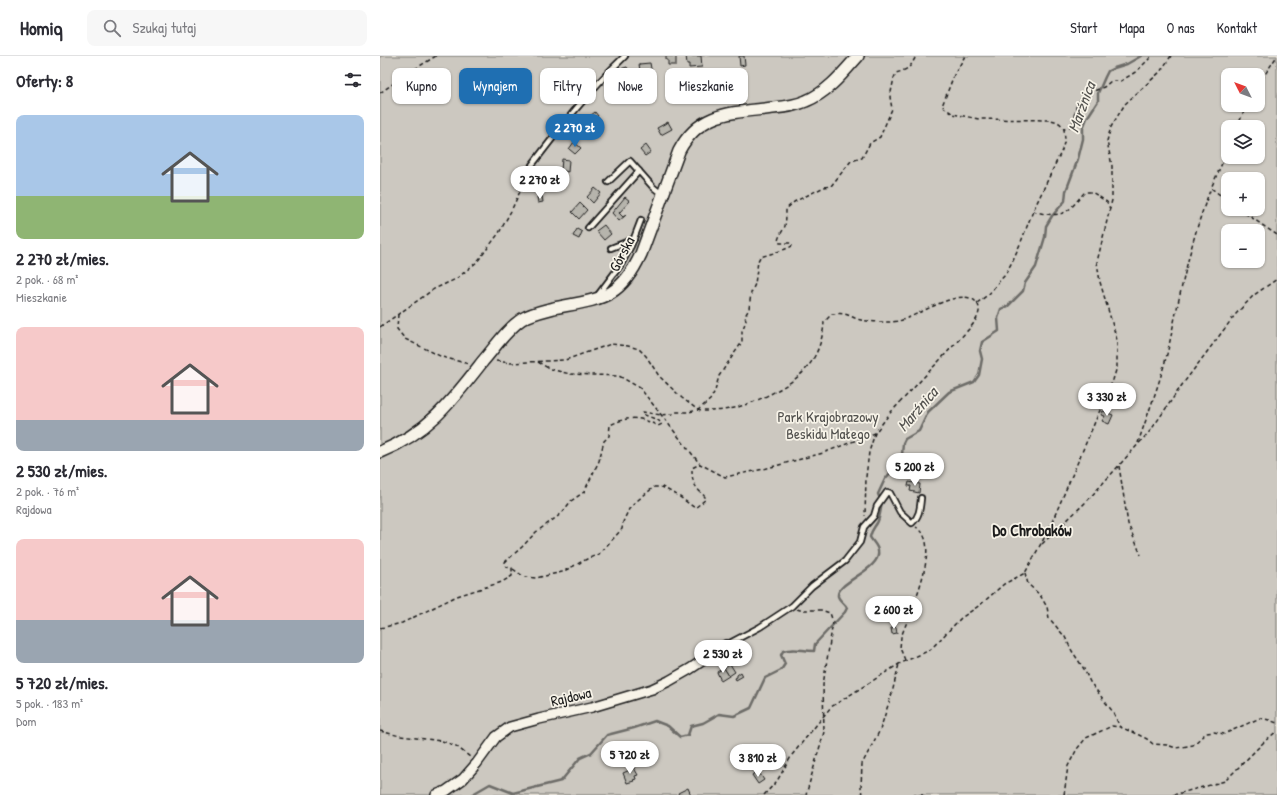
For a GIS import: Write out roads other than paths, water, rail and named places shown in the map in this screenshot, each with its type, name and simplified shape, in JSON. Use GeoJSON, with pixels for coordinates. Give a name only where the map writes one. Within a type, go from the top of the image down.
{"type":"FeatureCollection","features":[{"type":"Feature","properties":{"kind":"street","name":"Górska"},"geometry":{"type":"LineString","coordinates":[[380,452],[407,439],[428,424],[453,399],[511,328],[528,316],[543,311],[597,299],[618,288],[634,269],[679,151],[696,127],[707,120],[736,112],[788,106],[804,102],[818,95],[830,86],[858,56]]}},
{"type":"Feature","properties":{"kind":"street","name":"Rajdowa"},"geometry":{"type":"LineString","coordinates":[[436,795],[446,791],[463,779],[496,737],[510,727],[592,707],[652,689],[684,672],[726,645]]}},
{"type":"Feature","properties":{"kind":"lane"},"geometry":{"type":"LineString","coordinates":[[532,165],[568,118],[598,83],[625,56]]}},
{"type":"Feature","properties":{"kind":"lane"},"geometry":{"type":"LineString","coordinates":[[608,182],[630,161],[658,192],[663,195]]}},
{"type":"Feature","properties":{"kind":"lane"},"geometry":{"type":"LineString","coordinates":[[588,228],[639,171]]}},
{"type":"Feature","properties":{"kind":"lane"},"geometry":{"type":"LineString","coordinates":[[597,299],[603,288],[622,263],[634,239],[640,220]]}},
{"type":"Feature","properties":{"kind":"lane"},"geometry":{"type":"LineString","coordinates":[[611,248],[634,239]]}},
{"type":"Feature","properties":{"kind":"lane"},"geometry":{"type":"LineString","coordinates":[[726,645],[760,627],[792,606],[812,586],[845,561],[860,542],[864,526],[874,516],[877,506],[887,492],[890,493],[900,512],[912,523],[916,520],[919,514],[921,498]]}},
{"type":"Feature","properties":{"kind":"waterway","name":"Marźnica"},"geometry":{"type":"LineString","coordinates":[[471,795],[490,784],[513,793],[561,781],[580,758],[591,753],[607,735],[655,721],[668,726],[680,737],[688,735],[691,726],[703,723],[719,714],[734,716],[751,708],[765,678],[781,670],[785,664],[781,655],[783,651],[794,649],[814,651],[815,644],[847,608],[838,596],[839,591],[873,564],[877,558],[878,549],[870,537],[878,521],[880,513],[881,502],[878,494],[885,479],[898,464],[902,455],[903,443],[905,439],[919,431],[928,412],[949,392],[974,382],[979,375],[982,359],[980,351],[982,342],[999,331],[998,318],[1001,309],[1008,306],[1023,291],[1025,283],[1036,267],[1045,237],[1046,226],[1052,216],[1065,201],[1066,191],[1078,159],[1083,139],[1083,128],[1087,118],[1098,101],[1098,93],[1108,71],[1127,64],[1141,56]]}},
{"type":"Feature","properties":{"kind":"district","name":"Do Chrobaków"},"geometry":{"type":"Point","coordinates":[1032,530]}},
{"type":"Feature","properties":{"kind":"park label","name":"Park Krajobrazowy Beskidu Małego"},"geometry":{"type":"Point","coordinates":[828,426]}}]}
